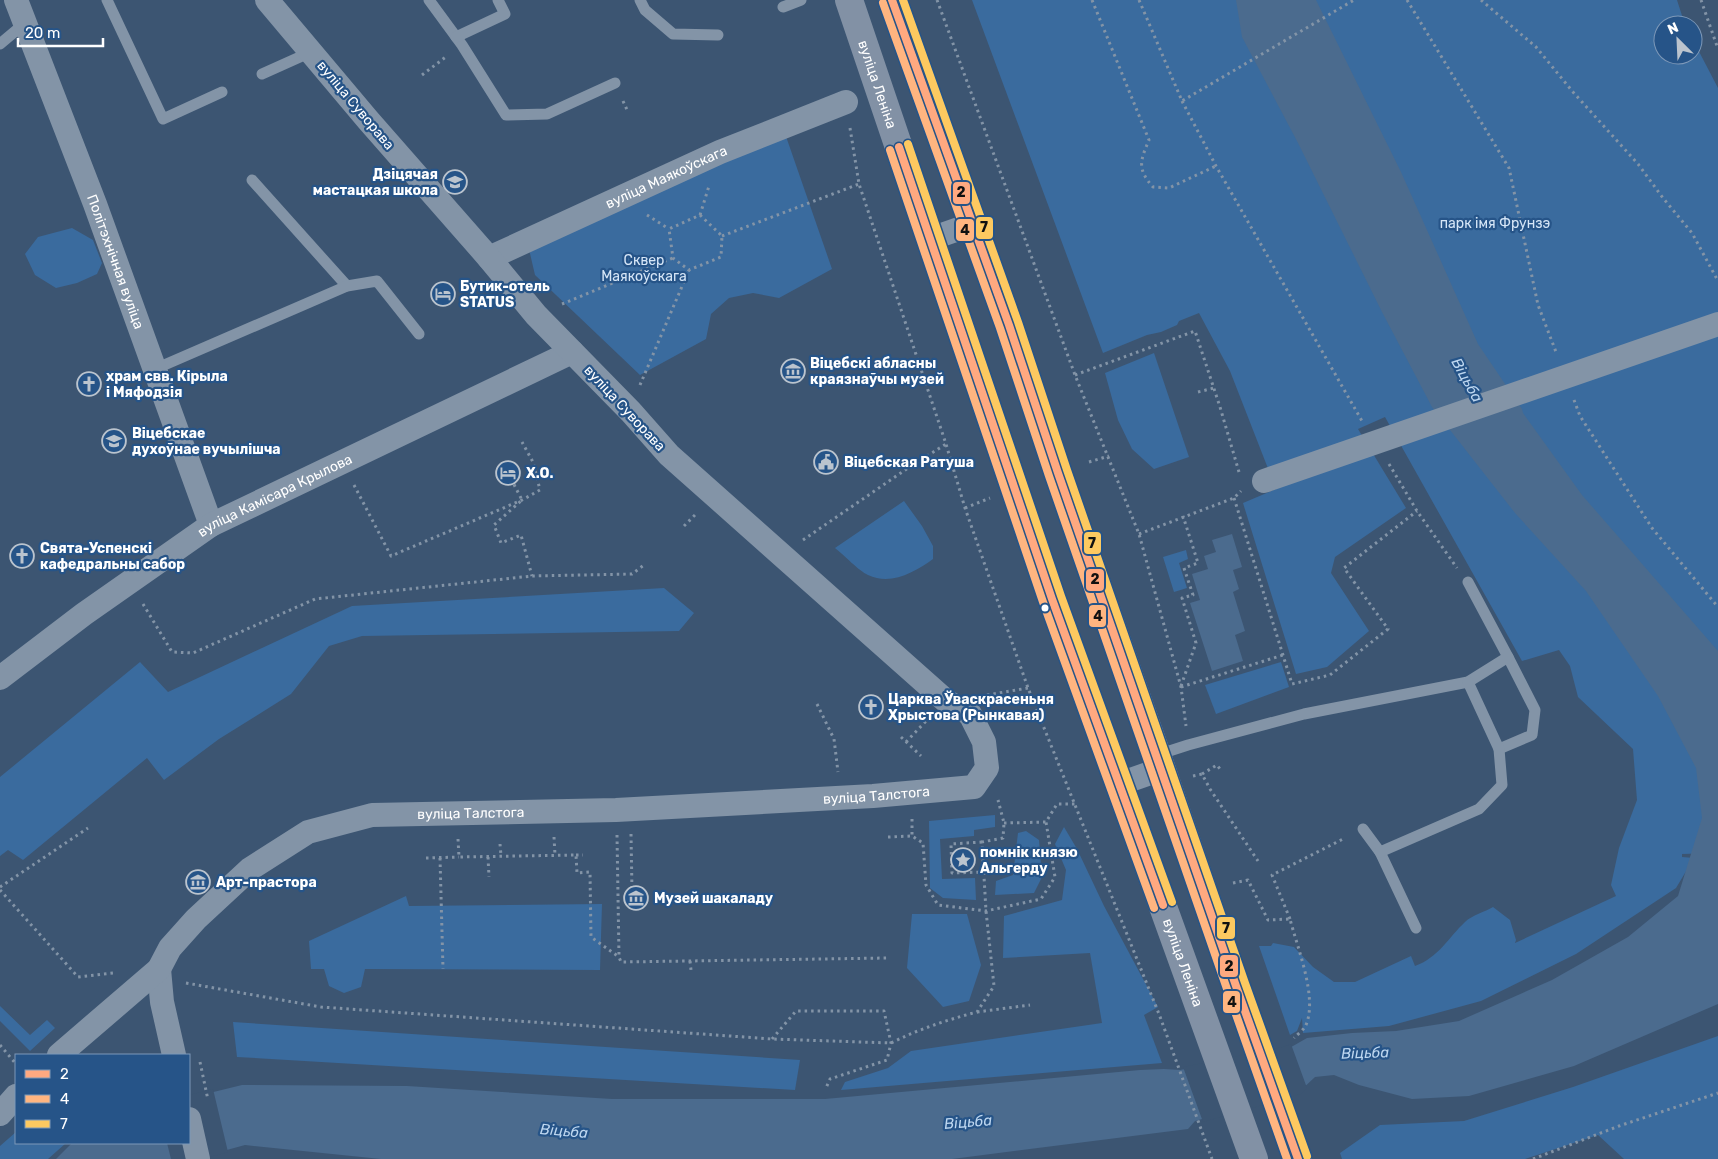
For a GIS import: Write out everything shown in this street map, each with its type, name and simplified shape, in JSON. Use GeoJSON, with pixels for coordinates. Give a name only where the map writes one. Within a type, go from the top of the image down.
{"type":"FeatureCollection","features":[{"type":"Feature","properties":{"kind":"main road","name":"вуліца Леніна"},"geometry":{"type":"LineString","coordinates":[[849,0],[1052,599],[1254,1159]]}},
{"type":"Feature","properties":{"kind":"main road"},"geometry":{"type":"LineString","coordinates":[[892,0],[1009,325],[1058,473],[1298,1159]]}},
{"type":"Feature","properties":{"kind":"street","name":"Політэхнічная вуліца"},"geometry":{"type":"LineString","coordinates":[[16,0],[95,204],[212,525]]}},
{"type":"Feature","properties":{"kind":"street","name":"вуліца Суворава"},"geometry":{"type":"LineString","coordinates":[[267,0],[536,315],[631,412],[670,455],[946,701],[970,714],[984,742],[981,777]]}},
{"type":"Feature","properties":{"kind":"street","name":"вуліца Маякоўскага"},"geometry":{"type":"LineString","coordinates":[[489,258],[720,152],[846,102]]}},
{"type":"Feature","properties":{"kind":"street"},"geometry":{"type":"LineString","coordinates":[[930,239],[973,224]]}},
{"type":"Feature","properties":{"kind":"street"},"geometry":{"type":"LineString","coordinates":[[1254,485],[1718,324]]}},
{"type":"Feature","properties":{"kind":"street","name":"вуліца Камісара Крылова"},"geometry":{"type":"LineString","coordinates":[[0,678],[84,614],[212,525],[572,352]]}},
{"type":"Feature","properties":{"kind":"street"},"geometry":{"type":"LineString","coordinates":[[1119,784],[1160,762]]}},
{"type":"Feature","properties":{"kind":"street","name":"вуліца Талстога"},"geometry":{"type":"LineString","coordinates":[[59,1054],[159,969],[170,948],[196,919],[250,869],[308,832],[372,814],[623,809],[873,796],[981,777]]}},
{"type":"Feature","properties":{"kind":"street"},"geometry":{"type":"LineString","coordinates":[[159,969],[162,1002],[174,1054]]}},
{"type":"Feature","properties":{"kind":"street"},"geometry":{"type":"LineString","coordinates":[[0,1114],[15,1097]]}},
{"type":"Feature","properties":{"kind":"street"},"geometry":{"type":"LineString","coordinates":[[190,1123],[198,1159]]}},
{"type":"Feature","properties":{"kind":"lane"},"geometry":{"type":"LineString","coordinates":[[107,0],[163,119],[222,92]]}},
{"type":"Feature","properties":{"kind":"lane"},"geometry":{"type":"LineString","coordinates":[[429,0],[459,41],[506,115],[546,114],[615,83]]}},
{"type":"Feature","properties":{"kind":"lane"},"geometry":{"type":"LineString","coordinates":[[459,41],[505,14],[498,0]]}},
{"type":"Feature","properties":{"kind":"lane"},"geometry":{"type":"LineString","coordinates":[[640,0],[645,10],[673,34],[718,35]]}},
{"type":"Feature","properties":{"kind":"lane"},"geometry":{"type":"LineString","coordinates":[[784,7],[800,0]]}},
{"type":"Feature","properties":{"kind":"lane"},"geometry":{"type":"LineString","coordinates":[[0,44],[25,23]]}},
{"type":"Feature","properties":{"kind":"lane"},"geometry":{"type":"LineString","coordinates":[[262,74],[311,52]]}},
{"type":"Feature","properties":{"kind":"lane"},"geometry":{"type":"LineString","coordinates":[[252,180],[347,286]]}},
{"type":"Feature","properties":{"kind":"lane"},"geometry":{"type":"LineString","coordinates":[[156,369],[347,286],[377,281],[419,334]]}},
{"type":"Feature","properties":{"kind":"lane"},"geometry":{"type":"LineString","coordinates":[[1468,582],[1535,710],[1532,735],[1499,750]]}},
{"type":"Feature","properties":{"kind":"lane"},"geometry":{"type":"LineString","coordinates":[[1160,762],[1188,745],[1304,714],[1468,682],[1508,657]]}},
{"type":"Feature","properties":{"kind":"lane"},"geometry":{"type":"LineString","coordinates":[[1380,852],[1479,809],[1502,785],[1499,750],[1468,682]]}},
{"type":"Feature","properties":{"kind":"lane"},"geometry":{"type":"LineString","coordinates":[[1363,829],[1380,852],[1416,928]]}},
{"type":"Feature","properties":{"kind":"path"},"geometry":{"type":"LineString","coordinates":[[937,0],[1075,375],[1139,534],[1181,687],[1192,777],[1202,774],[1217,765],[1220,768]]}},
{"type":"Feature","properties":{"kind":"path"},"geometry":{"type":"LineString","coordinates":[[1092,0],[1149,140],[1141,160],[1144,177],[1153,187],[1169,188],[1216,166]]}},
{"type":"Feature","properties":{"kind":"path"},"geometry":{"type":"LineString","coordinates":[[1139,0],[1182,101],[1216,166],[1366,426]]}},
{"type":"Feature","properties":{"kind":"path"},"geometry":{"type":"LineString","coordinates":[[1182,101],[1354,0]]}},
{"type":"Feature","properties":{"kind":"path"},"geometry":{"type":"LineString","coordinates":[[1407,0],[1509,168],[1538,305],[1559,360]]}},
{"type":"Feature","properties":{"kind":"path"},"geometry":{"type":"LineString","coordinates":[[1481,0],[1536,47],[1573,92],[1638,164],[1692,233],[1718,281]]}},
{"type":"Feature","properties":{"kind":"path"},"geometry":{"type":"LineString","coordinates":[[1701,0],[1718,49]]}},
{"type":"Feature","properties":{"kind":"path"},"geometry":{"type":"LineString","coordinates":[[422,76],[459,41]]}},
{"type":"Feature","properties":{"kind":"path"},"geometry":{"type":"LineString","coordinates":[[846,102],[859,184],[946,444],[965,508],[1028,688],[1076,804],[1212,1159]]}},
{"type":"Feature","properties":{"kind":"path"},"geometry":{"type":"LineString","coordinates":[[722,236],[859,184]]}},
{"type":"Feature","properties":{"kind":"path"},"geometry":{"type":"LineString","coordinates":[[689,270],[673,258],[669,229],[700,215],[722,236]]}},
{"type":"Feature","properties":{"kind":"path"},"geometry":{"type":"LineString","coordinates":[[631,412],[689,270],[720,257],[722,236]]}},
{"type":"Feature","properties":{"kind":"path"},"geometry":{"type":"LineString","coordinates":[[536,315],[673,258]]}},
{"type":"Feature","properties":{"kind":"path"},"geometry":{"type":"LineString","coordinates":[[1075,375],[1195,331],[1214,388],[1254,485],[1234,498],[1139,534]]}},
{"type":"Feature","properties":{"kind":"path"},"geometry":{"type":"LineString","coordinates":[[1198,392],[1214,388]]}},
{"type":"Feature","properties":{"kind":"path"},"geometry":{"type":"LineString","coordinates":[[1573,398],[1580,416],[1652,528],[1718,607]]}},
{"type":"Feature","properties":{"kind":"path"},"geometry":{"type":"LineString","coordinates":[[342,462],[392,556],[522,500],[540,490],[533,462],[522,442]]}},
{"type":"Feature","properties":{"kind":"path"},"geometry":{"type":"LineString","coordinates":[[782,554],[946,444]]}},
{"type":"Feature","properties":{"kind":"path"},"geometry":{"type":"LineString","coordinates":[[1089,462],[1109,456]]}},
{"type":"Feature","properties":{"kind":"path"},"geometry":{"type":"LineString","coordinates":[[1386,458],[1417,512],[1468,582]]}},
{"type":"Feature","properties":{"kind":"path"},"geometry":{"type":"LineString","coordinates":[[508,473],[522,500]]}},
{"type":"Feature","properties":{"kind":"path"},"geometry":{"type":"LineString","coordinates":[[965,508],[992,497]]}},
{"type":"Feature","properties":{"kind":"path"},"geometry":{"type":"LineString","coordinates":[[1234,498],[1292,684],[1330,675],[1388,629],[1344,568],[1417,512]]}},
{"type":"Feature","properties":{"kind":"path"},"geometry":{"type":"LineString","coordinates":[[522,500],[494,524],[501,543],[521,535],[532,576]]}},
{"type":"Feature","properties":{"kind":"path"},"geometry":{"type":"LineString","coordinates":[[1181,687],[1196,643],[1182,598],[1193,595],[1184,568],[1198,563],[1183,516]]}},
{"type":"Feature","properties":{"kind":"path"},"geometry":{"type":"LineString","coordinates":[[130,582],[172,652],[193,652],[315,599],[532,576],[632,574],[644,565]]}},
{"type":"Feature","properties":{"kind":"path"},"geometry":{"type":"LineString","coordinates":[[1181,687],[1283,655]]}},
{"type":"Feature","properties":{"kind":"path"},"geometry":{"type":"LineString","coordinates":[[817,704],[834,739],[840,797]]}},
{"type":"Feature","properties":{"kind":"path"},"geometry":{"type":"LineString","coordinates":[[901,737],[921,756]]}},
{"type":"Feature","properties":{"kind":"path"},"geometry":{"type":"LineString","coordinates":[[1202,774],[1258,861]]}},
{"type":"Feature","properties":{"kind":"path"},"geometry":{"type":"LineString","coordinates":[[981,777],[1000,807],[1004,823],[1003,838],[982,842],[951,844],[952,873],[984,872]]}},
{"type":"Feature","properties":{"kind":"path"},"geometry":{"type":"LineString","coordinates":[[888,838],[912,836],[923,844],[926,885],[938,905],[986,911],[1041,899],[1055,876],[1046,822],[1057,804],[1076,804]]}},
{"type":"Feature","properties":{"kind":"path"},"geometry":{"type":"LineString","coordinates":[[623,809],[632,891]]}},
{"type":"Feature","properties":{"kind":"path"},"geometry":{"type":"LineString","coordinates":[[619,958],[623,809]]}},
{"type":"Feature","properties":{"kind":"path"},"geometry":{"type":"LineString","coordinates":[[911,812],[912,836]]}},
{"type":"Feature","properties":{"kind":"path"},"geometry":{"type":"LineString","coordinates":[[1004,823],[1046,822]]}},
{"type":"Feature","properties":{"kind":"path"},"geometry":{"type":"LineString","coordinates":[[78,977],[0,889],[88,828]]}},
{"type":"Feature","properties":{"kind":"path"},"geometry":{"type":"LineString","coordinates":[[1294,1038],[1304,1027],[1310,1008],[1310,994],[1290,918],[1272,876],[1363,829]]}},
{"type":"Feature","properties":{"kind":"path"},"geometry":{"type":"LineString","coordinates":[[458,832],[459,857]]}},
{"type":"Feature","properties":{"kind":"path"},"geometry":{"type":"LineString","coordinates":[[977,1012],[994,986],[986,911],[982,842]]}},
{"type":"Feature","properties":{"kind":"path"},"geometry":{"type":"LineString","coordinates":[[500,844],[501,856]]}},
{"type":"Feature","properties":{"kind":"path"},"geometry":{"type":"LineString","coordinates":[[576,855],[577,872],[590,872],[591,937],[619,958],[621,962],[887,958]]}},
{"type":"Feature","properties":{"kind":"path"},"geometry":{"type":"LineString","coordinates":[[426,858],[583,855]]}},
{"type":"Feature","properties":{"kind":"path"},"geometry":{"type":"LineString","coordinates":[[488,856],[489,877]]}},
{"type":"Feature","properties":{"kind":"path"},"geometry":{"type":"LineString","coordinates":[[440,858],[443,969]]}},
{"type":"Feature","properties":{"kind":"path"},"geometry":{"type":"LineString","coordinates":[[1235,892],[1232,883],[1248,880],[1268,920],[1290,918]]}},
{"type":"Feature","properties":{"kind":"path"},"geometry":{"type":"LineString","coordinates":[[634,957],[634,962]]}},
{"type":"Feature","properties":{"kind":"path"},"geometry":{"type":"LineString","coordinates":[[690,961],[691,970]]}},
{"type":"Feature","properties":{"kind":"path"},"geometry":{"type":"LineString","coordinates":[[159,969],[186,983],[321,1006],[772,1039],[891,1044],[907,1035],[942,1021],[977,1012],[1030,1005]]}},
{"type":"Feature","properties":{"kind":"path"},"geometry":{"type":"LineString","coordinates":[[772,1039],[796,1011],[884,1011],[891,1044],[888,1060],[830,1079],[826,1088]]}},
{"type":"Feature","properties":{"kind":"path"},"geometry":{"type":"LineString","coordinates":[[0,1045],[15,1063]]}},
{"type":"Feature","properties":{"kind":"path"},"geometry":{"type":"LineString","coordinates":[[198,1054],[209,1105]]}},
{"type":"Feature","properties":{"kind":"path"},"geometry":{"type":"LineString","coordinates":[[1533,1159],[1619,1126],[1718,1093]]}},
{"type":"Feature","properties":{"kind":"green space","name":"парк імя Фрунзэ"},"geometry":{"type":"Polygon","coordinates":[[[972,0],[1677,0],[1682,15],[1653,15],[1653,65],[1703,65],[1703,59],[1718,88],[1718,853],[1682,854],[1682,857],[1694,858],[1676,888],[1576,954],[1481,1001],[1389,1026],[1303,1033],[1302,1018],[1297,1031],[1290,1035],[1259,946],[1271,946],[1273,943],[1294,947],[1313,967],[1334,982],[1355,982],[1411,956],[1415,966],[1423,962],[1437,953],[1468,920],[1493,907],[1510,920],[1516,940],[1515,943],[1616,896],[1611,885],[1619,848],[1637,800],[1633,749],[1578,697],[1570,666],[1559,650],[1522,661],[1385,417],[1358,429],[1406,508],[1335,557],[1331,573],[1369,631],[1327,667],[1296,674],[1243,503],[1276,489],[1230,371],[1199,313],[1179,321],[1177,325],[1161,332],[1147,335],[1103,353],[972,0]]]}},
{"type":"Feature","properties":{"kind":"green space","name":"Сквер Маякоўскага"},"geometry":{"type":"Polygon","coordinates":[[[781,122],[832,269],[779,298],[753,293],[729,298],[711,314],[706,339],[640,375],[535,275],[525,232],[781,122]]]}},
{"type":"Feature","properties":{"kind":"green space"},"geometry":{"type":"Polygon","coordinates":[[[72,228],[93,240],[102,263],[97,274],[77,283],[56,288],[35,275],[25,254],[38,237],[72,228]]]}},
{"type":"Feature","properties":{"kind":"green space"},"geometry":{"type":"Polygon","coordinates":[[[1154,353],[1189,457],[1154,469],[1132,449],[1118,420],[1105,373],[1154,353]]]}},
{"type":"Feature","properties":{"kind":"green space"},"geometry":{"type":"Polygon","coordinates":[[[904,501],[922,526],[933,546],[933,559],[926,564],[902,576],[885,579],[877,578],[860,570],[835,548],[904,501]]]}},
{"type":"Feature","properties":{"kind":"green space"},"geometry":{"type":"Polygon","coordinates":[[[1186,550],[1188,559],[1179,563],[1187,588],[1174,592],[1163,557],[1186,550]]]}},
{"type":"Feature","properties":{"kind":"green space"},"geometry":{"type":"Polygon","coordinates":[[[664,588],[694,613],[679,631],[362,636],[329,646],[291,694],[219,739],[164,780],[147,758],[23,860],[8,850],[0,856],[0,777],[140,662],[168,692],[352,606],[664,588]]]}},
{"type":"Feature","properties":{"kind":"green space"},"geometry":{"type":"Polygon","coordinates":[[[1281,662],[1289,687],[1216,714],[1205,685],[1281,662]]]}},
{"type":"Feature","properties":{"kind":"green space"},"geometry":{"type":"Polygon","coordinates":[[[995,815],[995,827],[974,830],[974,836],[940,839],[942,879],[975,878],[976,900],[943,898],[930,888],[929,821],[995,815]]]}},
{"type":"Feature","properties":{"kind":"green space"},"geometry":{"type":"Polygon","coordinates":[[[1064,827],[1158,1007],[1144,1015],[1162,1063],[841,1090],[845,1082],[888,1068],[911,1051],[1102,1023],[1090,953],[1003,958],[1004,916],[1062,900],[1066,870],[1055,844],[1064,827]]]}},
{"type":"Feature","properties":{"kind":"green space"},"geometry":{"type":"Polygon","coordinates":[[[1026,831],[1039,840],[1042,877],[1034,893],[995,895],[996,881],[1013,875],[1018,833],[1026,831]]]}},
{"type":"Feature","properties":{"kind":"green space"},"geometry":{"type":"Polygon","coordinates":[[[406,896],[409,906],[602,904],[600,970],[365,969],[361,987],[344,993],[329,986],[324,969],[311,969],[309,941],[406,896]]]}},
{"type":"Feature","properties":{"kind":"green space"},"geometry":{"type":"Polygon","coordinates":[[[912,914],[967,914],[981,965],[969,1001],[943,1007],[907,968],[912,914]]]}},
{"type":"Feature","properties":{"kind":"green space"},"geometry":{"type":"Polygon","coordinates":[[[0,1006],[30,1035],[47,1020],[55,1028],[30,1051],[0,1021],[0,1006]]]}},
{"type":"Feature","properties":{"kind":"green space"},"geometry":{"type":"Polygon","coordinates":[[[233,1022],[800,1060],[795,1090],[237,1057],[233,1022]]]}},
{"type":"Feature","properties":{"kind":"green space"},"geometry":{"type":"Polygon","coordinates":[[[1718,1036],[1718,1159],[1624,1159],[1598,1135],[1525,1159],[1342,1159],[1340,1153],[1380,1125],[1464,1121],[1573,1087],[1718,1036]]]}},
{"type":"Feature","properties":{"kind":"green space"},"geometry":{"type":"Polygon","coordinates":[[[15,1133],[15,1144],[65,1144],[48,1159],[0,1159],[0,1146],[15,1133]]]}},
{"type":"Feature","properties":{"kind":"water","name":"Віцьба"},"geometry":{"type":"Polygon","coordinates":[[[1236,0],[1316,0],[1401,172],[1478,344],[1523,413],[1582,495],[1718,651],[1718,1004],[1574,1066],[1469,1096],[1412,1099],[1359,1085],[1334,1075],[1315,1077],[1299,1092],[1195,1121],[1188,1129],[952,1159],[381,1159],[245,1145],[194,1159],[56,1159],[71,1144],[190,1144],[190,1098],[242,1085],[407,1086],[612,1099],[825,1099],[1140,1070],[1180,1070],[1284,1050],[1307,1038],[1396,1031],[1459,1021],[1552,980],[1628,937],[1678,896],[1702,818],[1696,768],[1658,696],[1586,591],[1515,513],[1432,407],[1242,37],[1236,0]]]}},
{"type":"Feature","properties":{"kind":"water"},"geometry":{"type":"Polygon","coordinates":[[[1232,534],[1242,567],[1233,570],[1239,589],[1233,592],[1245,631],[1235,635],[1243,661],[1212,671],[1190,603],[1200,600],[1192,574],[1208,569],[1204,556],[1216,552],[1212,540],[1232,534]]]}},
{"type":"Feature","properties":{"kind":"pier"},"geometry":{"type":"Polygon","coordinates":[[[1291,1044],[1307,1088],[1301,1094],[1203,1122],[1183,1067],[1291,1044]]]}},
{"type":"Feature","properties":{"kind":"pier"},"geometry":{"type":"Polygon","coordinates":[[[213,1089],[228,1152],[203,1159],[171,1159],[167,1144],[190,1144],[190,1095],[213,1089]]]}},
{"type":"Feature","properties":{"kind":"transit line","name":"2"},"geometry":{"type":"LineString","coordinates":[[892,0],[1009,325],[1058,473],[1298,1159]]}},
{"type":"Feature","properties":{"kind":"transit line","name":"7"},"geometry":{"type":"LineString","coordinates":[[903,0],[1018,322],[1067,470],[1307,1156]]}},
{"type":"Feature","properties":{"kind":"transit line","name":"4"},"geometry":{"type":"LineString","coordinates":[[883,3],[1000,328],[1049,476],[1287,1159]]}},
{"type":"Feature","properties":{"kind":"transit line","name":"7"},"geometry":{"type":"LineString","coordinates":[[908,144],[1061,596],[1172,902]]}},
{"type":"Feature","properties":{"kind":"transit line","name":"2"},"geometry":{"type":"LineString","coordinates":[[899,147],[1052,599],[1163,905]]}},
{"type":"Feature","properties":{"kind":"transit line","name":"4"},"geometry":{"type":"LineString","coordinates":[[890,150],[1043,602],[1154,908]]}},
{"type":"Feature","properties":{"kind":"place","name":"Дзіцячая мастацкая школа"},"geometry":{"type":"Point","coordinates":[455,182]}},
{"type":"Feature","properties":{"kind":"place","name":"Бутик-отель STATUS"},"geometry":{"type":"Point","coordinates":[443,294]}},
{"type":"Feature","properties":{"kind":"place","name":"Віцебскі абласны краязнаўчы музей"},"geometry":{"type":"Point","coordinates":[793,371]}},
{"type":"Feature","properties":{"kind":"place","name":"храм свв. Кірыла і Мяфодзія"},"geometry":{"type":"Point","coordinates":[89,384]}},
{"type":"Feature","properties":{"kind":"place","name":"Віцебскае духоўнае вучылішча"},"geometry":{"type":"Point","coordinates":[114,441]}},
{"type":"Feature","properties":{"kind":"place","name":"Віцебская Ратуша"},"geometry":{"type":"Point","coordinates":[826,462]}},
{"type":"Feature","properties":{"kind":"place","name":"X.O."},"geometry":{"type":"Point","coordinates":[508,473]}},
{"type":"Feature","properties":{"kind":"place","name":"Свята-Успенскі кафедральны сабор"},"geometry":{"type":"Point","coordinates":[22,556]}},
{"type":"Feature","properties":{"kind":"place","name":"Царква Ўваскрасеньня Хрыстова (Рынкавая)"},"geometry":{"type":"Point","coordinates":[871,707]}},
{"type":"Feature","properties":{"kind":"place","name":"помнік князю Альгерду"},"geometry":{"type":"Point","coordinates":[963,860]}},
{"type":"Feature","properties":{"kind":"place","name":"Арт-прастора"},"geometry":{"type":"Point","coordinates":[198,882]}},
{"type":"Feature","properties":{"kind":"place","name":"Музей шакаладу"},"geometry":{"type":"Point","coordinates":[636,898]}}]}
